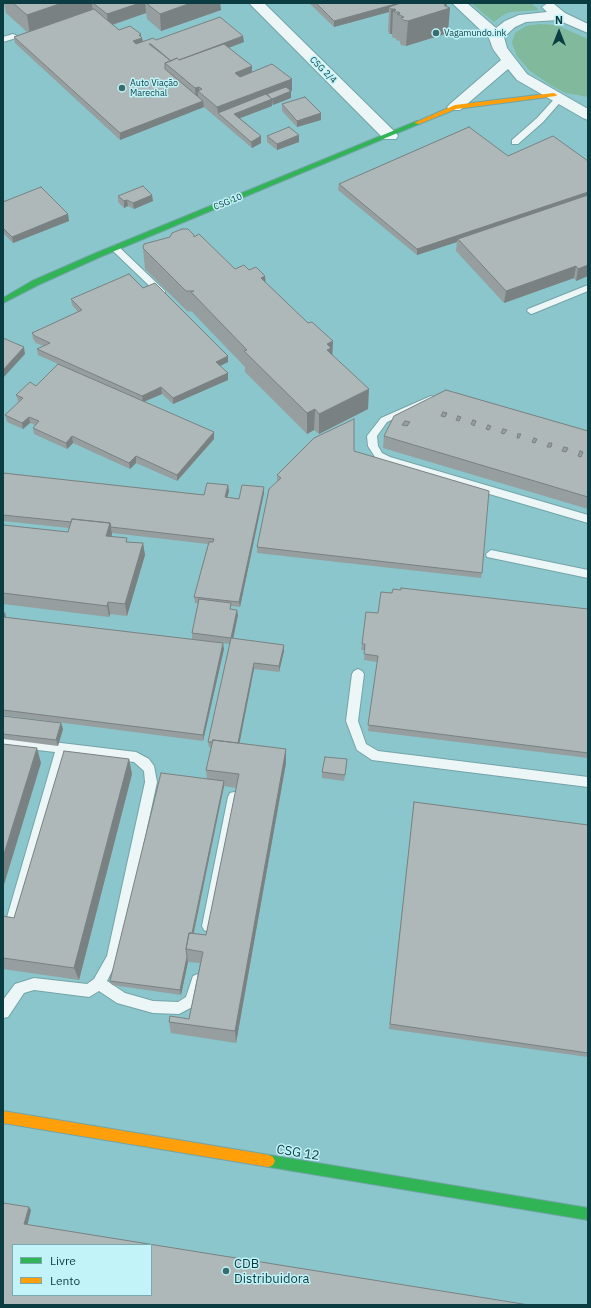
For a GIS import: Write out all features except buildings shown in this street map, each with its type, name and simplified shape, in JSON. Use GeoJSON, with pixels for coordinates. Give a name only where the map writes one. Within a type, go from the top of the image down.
{"type":"FeatureCollection","features":[{"type":"Feature","properties":{"kind":"street","name":"CSG 2/4"},"geometry":{"type":"LineString","coordinates":[[256,3],[390,136]]}},
{"type":"Feature","properties":{"kind":"street"},"geometry":{"type":"LineString","coordinates":[[459,3],[496,36],[500,49],[522,77],[588,115]]}},
{"type":"Feature","properties":{"kind":"street"},"geometry":{"type":"LineString","coordinates":[[544,3],[560,16],[586,27]]}},
{"type":"Feature","properties":{"kind":"street"},"geometry":{"type":"LineString","coordinates":[[496,36],[510,24],[524,18],[560,16]]}},
{"type":"Feature","properties":{"kind":"street","name":"CSG 10"},"geometry":{"type":"LineString","coordinates":[[3,301],[35,283],[116,248],[390,136],[455,107],[508,61]]}},
{"type":"Feature","properties":{"kind":"street","name":"CSG 10"},"geometry":{"type":"LineString","coordinates":[[455,107],[557,97]]}},
{"type":"Feature","properties":{"kind":"street"},"geometry":{"type":"LineString","coordinates":[[557,97],[588,103]]}},
{"type":"Feature","properties":{"kind":"street","name":"CSG 12"},"geometry":{"type":"LineString","coordinates":[[3,1117],[588,1214]]}},
{"type":"Feature","properties":{"kind":"lane"},"geometry":{"type":"LineString","coordinates":[[3,40],[13,36]]}},
{"type":"Feature","properties":{"kind":"lane"},"geometry":{"type":"LineString","coordinates":[[515,142],[540,120],[557,97]]}},
{"type":"Feature","properties":{"kind":"lane"},"geometry":{"type":"LineString","coordinates":[[116,248],[166,298]]}},
{"type":"Feature","properties":{"kind":"lane"},"geometry":{"type":"LineString","coordinates":[[531,311],[588,288]]}},
{"type":"Feature","properties":{"kind":"lane"},"geometry":{"type":"LineString","coordinates":[[444,397],[424,402],[384,420],[372,436],[373,446],[378,455],[387,460],[588,519]]}},
{"type":"Feature","properties":{"kind":"lane"},"geometry":{"type":"LineString","coordinates":[[491,554],[588,574]]}},
{"type":"Feature","properties":{"kind":"lane"},"geometry":{"type":"LineString","coordinates":[[358,674],[352,721],[361,747],[376,756],[588,782]]}},
{"type":"Feature","properties":{"kind":"lane"},"geometry":{"type":"LineString","coordinates":[[3,741],[136,757],[146,762],[150,770],[151,782],[113,957],[99,984],[89,991],[34,984],[20,988],[12,997],[3,1012]]}},
{"type":"Feature","properties":{"kind":"lane"},"geometry":{"type":"LineString","coordinates":[[11,924],[62,748]]}},
{"type":"Feature","properties":{"kind":"lane"},"geometry":{"type":"LineString","coordinates":[[206,936],[234,797]]}},
{"type":"Feature","properties":{"kind":"lane"},"geometry":{"type":"LineString","coordinates":[[99,984],[122,999],[154,1007],[179,1008],[191,1002],[200,967]]}},
{"type":"Feature","properties":{"kind":"green space"},"geometry":{"type":"Polygon","coordinates":[[[471,3],[531,3],[539,10],[510,12],[494,22],[471,3]]]}},
{"type":"Feature","properties":{"kind":"green space"},"geometry":{"type":"Polygon","coordinates":[[[540,24],[556,25],[588,39],[588,97],[566,93],[552,86],[530,71],[517,56],[512,43],[515,33],[526,26],[540,24]]]}},
{"type":"Feature","properties":{"kind":"traffic: fast"},"geometry":{"type":"LineString","coordinates":[[3,301],[35,283],[98,255],[417,123]]}},
{"type":"Feature","properties":{"kind":"traffic: fast"},"geometry":{"type":"LineString","coordinates":[[269,1161],[588,1214]]}},
{"type":"Feature","properties":{"kind":"traffic: slow"},"geometry":{"type":"LineString","coordinates":[[417,123],[455,107],[554,95]]}},
{"type":"Feature","properties":{"kind":"traffic: slow"},"geometry":{"type":"LineString","coordinates":[[3,1117],[269,1161]]}},
{"type":"Feature","properties":{"kind":"place","name":"Vagamundo.ink"},"geometry":{"type":"Point","coordinates":[436,33]}},
{"type":"Feature","properties":{"kind":"place","name":"Auto Viação Marechal"},"geometry":{"type":"Point","coordinates":[122,88]}},
{"type":"Feature","properties":{"kind":"place","name":"CDB Distribuidora"},"geometry":{"type":"Point","coordinates":[226,1271]}}]}
